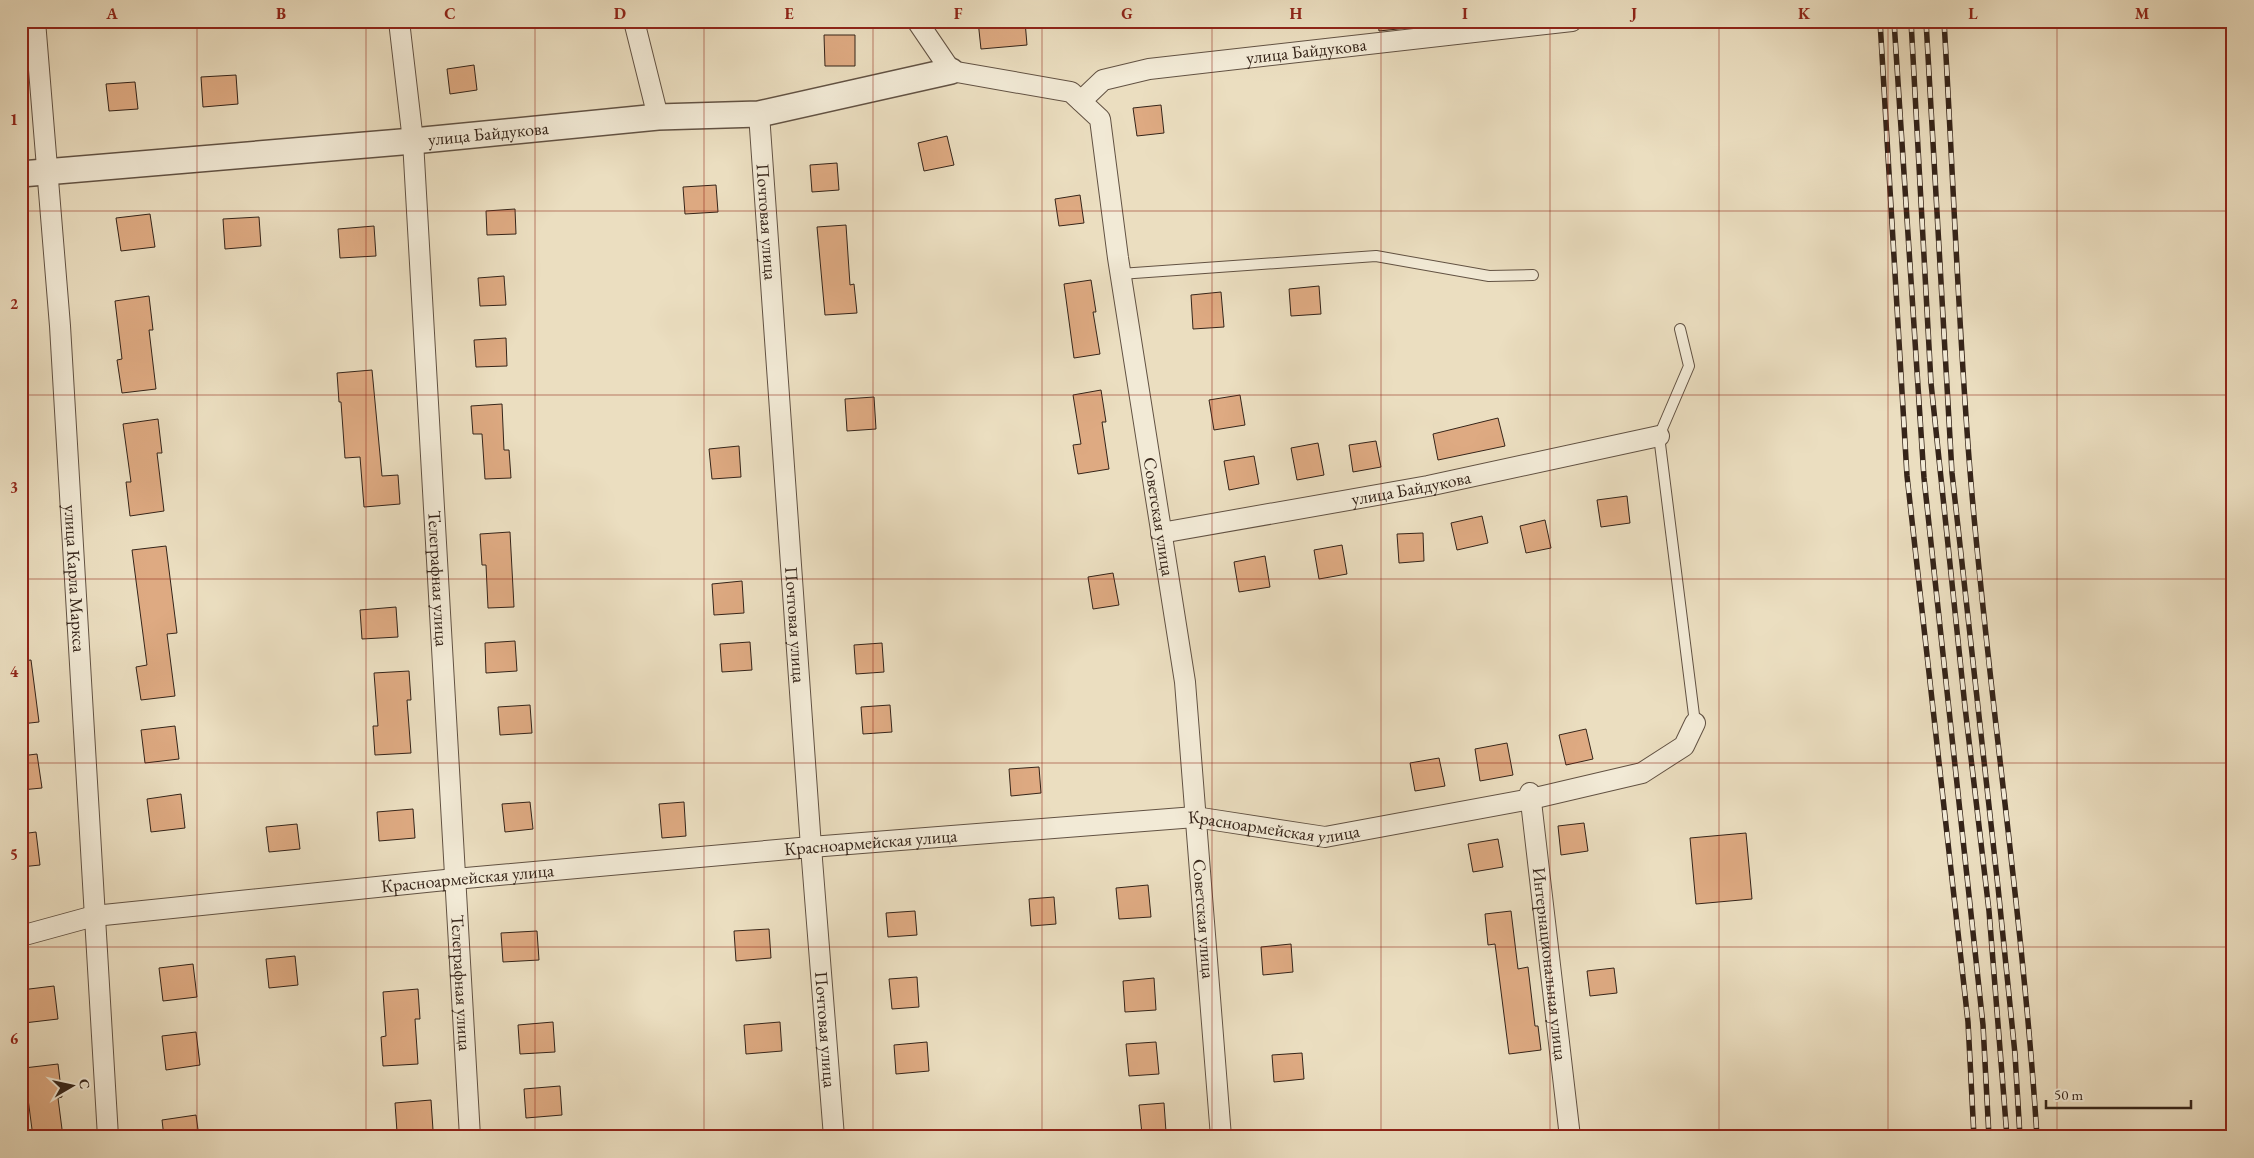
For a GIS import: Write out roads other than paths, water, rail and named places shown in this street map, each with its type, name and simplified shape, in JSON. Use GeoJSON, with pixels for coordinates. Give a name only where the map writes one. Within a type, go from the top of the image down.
{"type":"FeatureCollection","features":[{"type":"Feature","properties":{"kind":"street","name":"улица Карла Маркса"},"geometry":{"type":"LineString","coordinates":[[35,21],[60,326],[108,1137]]}},
{"type":"Feature","properties":{"kind":"street","name":"Телеграфная улица"},"geometry":{"type":"LineString","coordinates":[[399,21],[413,141],[470,1137]]}},
{"type":"Feature","properties":{"kind":"street"},"geometry":{"type":"LineString","coordinates":[[634,21],[658,116]]}},
{"type":"Feature","properties":{"kind":"street"},"geometry":{"type":"LineString","coordinates":[[917,21],[951,71]]}},
{"type":"Feature","properties":{"kind":"street","name":"улица Байдукова"},"geometry":{"type":"LineString","coordinates":[[1080,101],[1103,80],[1148,69],[1572,21]]}},
{"type":"Feature","properties":{"kind":"street","name":"улица Байдукова"},"geometry":{"type":"LineString","coordinates":[[21,174],[413,141],[658,116],[759,114],[951,71]]}},
{"type":"Feature","properties":{"kind":"street","name":"Советская улица"},"geometry":{"type":"LineString","coordinates":[[951,71],[1071,92],[1100,118],[1120,274],[1185,682],[1221,1137]]}},
{"type":"Feature","properties":{"kind":"street","name":"Почтовая улица"},"geometry":{"type":"LineString","coordinates":[[759,114],[811,847],[834,1137]]}},
{"type":"Feature","properties":{"kind":"street","name":"улица Байдукова"},"geometry":{"type":"LineString","coordinates":[[1161,533],[1428,486],[1659,436]]}},
{"type":"Feature","properties":{"kind":"street","name":"Красноармейская улица"},"geometry":{"type":"LineString","coordinates":[[21,936],[94,916],[455,879],[811,847],[1195,817],[1325,837],[1642,773],[1684,746],[1695,723]]}},
{"type":"Feature","properties":{"kind":"street","name":"Интернациональная улица"},"geometry":{"type":"LineString","coordinates":[[1530,796],[1570,1137]]}},
{"type":"Feature","properties":{"kind":"lane"},"geometry":{"type":"LineString","coordinates":[[1120,274],[1376,256],[1489,276],[1533,275]]}},
{"type":"Feature","properties":{"kind":"lane"},"geometry":{"type":"LineString","coordinates":[[1680,329],[1689,366],[1659,436],[1695,723]]}},
{"type":"Feature","properties":{"kind":"railway"},"geometry":{"type":"LineString","coordinates":[[1880,21],[1907,476],[1968,1022],[1974,1137]]}},
{"type":"Feature","properties":{"kind":"railway"},"geometry":{"type":"LineString","coordinates":[[1894,21],[1924,478],[1983,1025],[1989,1137]]}},
{"type":"Feature","properties":{"kind":"railway"},"geometry":{"type":"LineString","coordinates":[[1911,21],[1931,383],[1965,707],[1989,911],[2007,1137]]}},
{"type":"Feature","properties":{"kind":"railway"},"geometry":{"type":"LineString","coordinates":[[1926,21],[1952,473],[1998,887],[2015,1054],[2020,1137]]}},
{"type":"Feature","properties":{"kind":"railway"},"geometry":{"type":"LineString","coordinates":[[1944,21],[1970,471],[1977,554],[2023,970],[2037,1137]]}}]}
